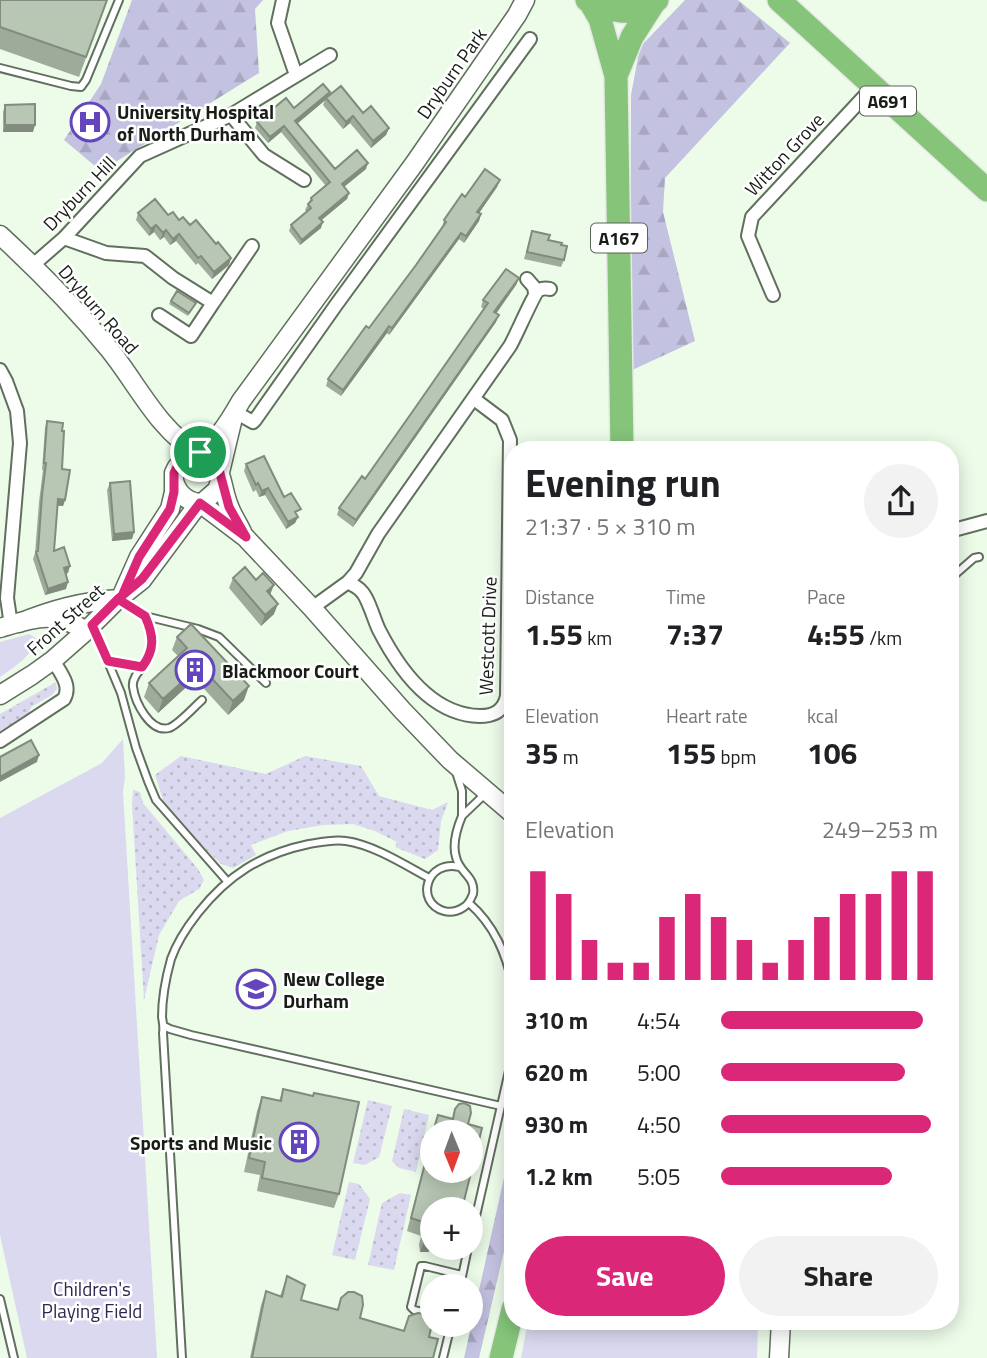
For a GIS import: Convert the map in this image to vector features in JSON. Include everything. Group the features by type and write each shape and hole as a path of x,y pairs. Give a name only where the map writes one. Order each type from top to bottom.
{"highway":[{"name":"A691","path":"779,0 987,190"},
{"name":"A167","path":"589,1 613,11 628,12 641,10 655,2"},
{"name":"A167","path":"589,1 600,19 616,76 622,441"},
{"name":"A167","path":"616,76 632,37 655,2"},
{"path":"501,1358 508,1330"}],"street":[{"path":"283,0 278,23 296,75"},
{"name":"Dryburn Park","path":"198,452 210,446 234,414 414,164 526,2"},
{"path":"234,414 253,422 255,420 530,39"},
{"name":"Dryburn Hill","path":"33,265 64,238 140,156 230,115 330,55"},
{"name":"Witton Grove","path":"774,295 748,236 752,217 873,87"},
{"path":"230,115 264,155 304,180"},
{"path":"414,164 431,176"},
{"name":"Dryburn Road","path":"0,236 33,265 109,349 159,417 179,439 198,452"},
{"path":"64,238 106,253 145,256 213,303"},
{"path":"159,315 191,336 252,246"},
{"path":"527,279 536,293"},
{"path":"312,608 356,573 378,534 510,346 536,293 541,288 550,289"},
{"path":"320,293 336,305"},
{"path":"0,370 17,411 20,443 7,598 10,625"},
{"name":"Westcott Drive","path":"474,399 502,420 510,441"},
{"name":"Dryburn Park","path":"220,475 234,414"},
{"name":"Dryburn Road","path":"159,417 172,453 174,477"},
{"path":"246,537 229,507 213,459 198,452 188,455 181,461 174,477 181,495 192,502 200,503 246,537 402,710 453,763 504,807"},
{"path":"200,503 217,490 220,475"},
{"name":"Front Street","path":"120,598 139,557 170,509 174,477"},
{"name":"Front Street","path":"0,695 53,660 142,579 200,503"},
{"path":"959,529 987,521"},
{"name":"Westcott Drive","path":"348,582 361,590 391,652 427,694 442,705 463,714 494,715 504,704"},
{"path":"10,625 88,601 120,598"},
{"path":"10,625 38,618 55,618 89,628"},
{"path":"0,741 64,699 68,685 53,660"},
{"path":"779,1358 781,1330"}],"lane":[{"path":"0,68 81,87 119,0"},
{"path":"959,571 979,557"},
{"path":"120,598 145,616 219,637 266,683"},
{"path":"145,616 150,631 152,653 132,685 144,715 152,725 167,729 174,726 202,700"},
{"path":"89,628 108,661 121,693 136,748 156,800 227,880"},
{"path":"108,661 142,667"},
{"path":"453,763 462,791 462,816"},
{"path":"459,867 455,856 457,826 462,816 487,793"},
{"path":"182,1358 162,1020 165,987 180,939 208,900 227,880 266,857 297,846 333,840 359,843 429,878"},
{"path":"443,867 459,867 466,872 473,884 469,902 464,908 455,911 440,910 427,893 429,878 443,867"},
{"path":"469,902 483,915 504,956"},
{"path":"164,1026 191,1035 501,1106"},
{"path":"480,1197 504,1093"},
{"path":"420,1311 411,1307 421,1266 458,1274"},
{"path":"0,1299 14,1358"},
{"path":"443,1358 448,1337"},
{"path":"0,1342 9,1341"}],"green space":[{"path":"132,0 263,0 255,9 259,73 101,171 64,140 101,84"},
{"path":"685,0 738,0 790,43 665,178 663,212 695,341 630,371 631,95 640,47"},
{"path":"29,634 36,638 31,650 0,677 0,642"},
{"path":"56,682 57,689 52,695 31,707 28,715 0,731 0,714"},
{"name":"Children's Playing Field","path":"123,739 123,792 157,1358 27,1358 0,1235 0,818 102,763"},
{"path":"181,756 266,774 305,756 361,766 379,796 432,810 448,802 441,821 438,850 425,859 395,847 397,842 375,831 353,824 323,825 288,831 251,845 256,855 233,868 221,864 190,834 164,803 155,775"},
{"path":"133,790 140,792 143,803 198,869 204,880 199,889 179,901 159,935 144,1000 132,804"},
{"path":"368,1100 392,1106 379,1157 365,1165 353,1163"},
{"path":"404,1109 429,1115 428,1120 420,1120 420,1154 416,1172 399,1168 392,1161"},
{"path":"504,1178 504,1251 479,1358 464,1358 469,1337 483,1337 483,1274"},
{"path":"349,1182 359,1184 370,1199 355,1260 332,1255"},
{"path":"400,1193 411,1195 394,1270 368,1265 382,1203"},
{"path":"526,1330 758,1330 757,1358 521,1358"}],"building":[{"path":"0,0 107,0 86,57 0,27"},
{"path":"323,84 330,92 295,121 335,169 357,150 368,163 342,184 349,193 319,218 323,222 302,240 291,225 311,208 308,204 311,198 330,182 284,126 270,137 257,122 286,98 294,108"},
{"path":"341,86 363,113 371,106 389,128 373,141 353,116 346,122 326,98"},
{"path":"35,104 35,125 5,125 5,105"},
{"path":"485,169 500,180 477,212 481,214 466,236 461,233 343,390 328,379 366,326 369,328 416,265 462,194 465,197"},
{"path":"155,199 168,215 173,212 179,220 183,217 190,225 196,220 231,258 214,272 201,256 198,258 179,234 173,239 166,230 163,233 156,225 151,229 138,213"},
{"path":"532,231 550,235 548,240 567,246 564,260 527,252"},
{"path":"506,269 519,278 494,312 499,315 356,520 339,508 362,476 365,479 415,408 488,303 483,300"},
{"path":"177,291 196,303 189,313 171,301"},
{"path":"47,421 63,423 62,469 70,470 65,500 58,499 54,551 64,547 70,566 64,568 68,582 48,589 36,552 46,463"},
{"path":"264,456 284,497 291,493 301,509 295,512 298,517 288,522 268,488 262,491 258,483 256,485 246,464"},
{"path":"130,481 134,532 114,534 110,483"},
{"path":"245,567 256,580 263,573 274,585 267,591 278,604 265,615 233,578"},
{"path":"191,624 249,686 233,701 200,666 163,699 149,683 187,648 177,637"},
{"path":"31,740 39,755 0,777 0,757"},
{"name":"Sports and Music","path":"283,1089 359,1102 339,1194 262,1178 265,1162 249,1158 262,1097 281,1101"},
{"path":"459,1104 470,1106 469,1120 437,1120 438,1115 453,1119"},
{"path":"420,1183 468,1183 465,1197 420,1197 420,1221 411,1218"},
{"path":"287,1276 305,1285 301,1300 338,1310 341,1298 348,1292 354,1292 362,1296 360,1318 404,1331 409,1316 420,1313 420,1337 438,1339 433,1358 252,1358 266,1291 282,1297"}],"place":[{"name":"University Hospital of North Durham","path":"90,122"},
{"name":"Blackmoor Court","path":"195,670"},
{"name":"New College Durham","path":"256,989"},
{"name":"Sports and Music","path":"299,1142"}],"route":[{"path":"200,452 188,455 177,467 170,509 139,557 129,582 122,596 118,599 92,625 108,661 142,667 152,653 150,631 145,616 118,599 142,579 200,503 246,537 229,507 218,466 200,452"}]}
